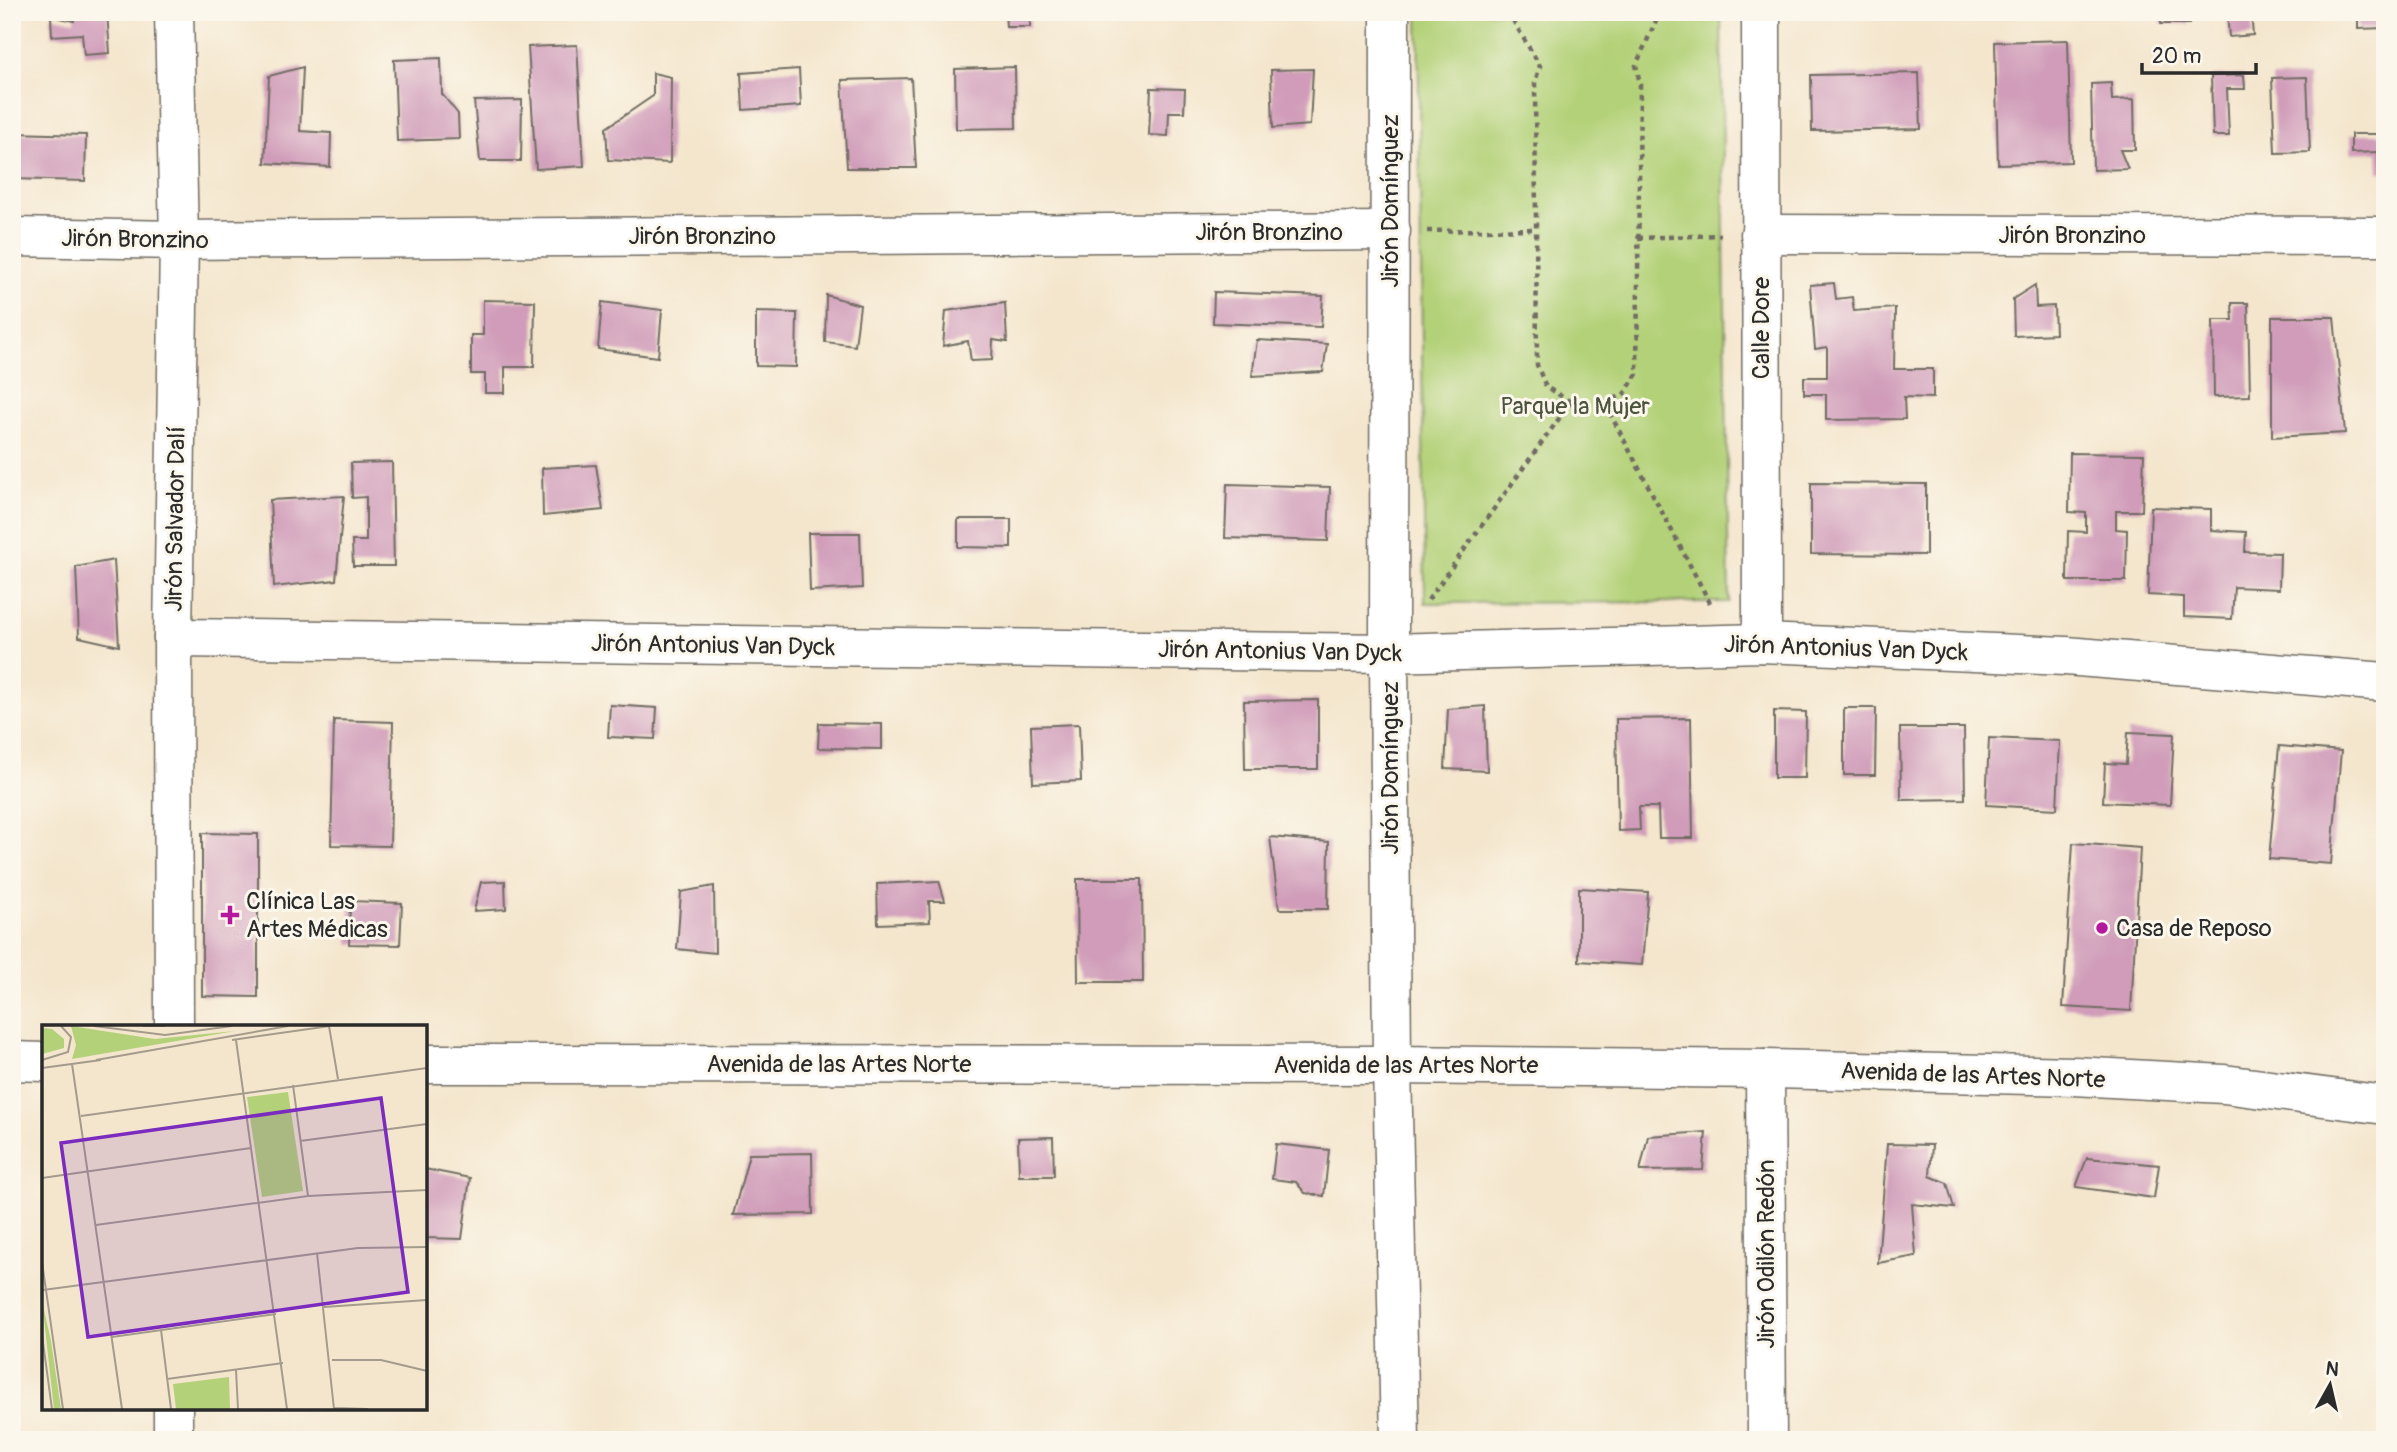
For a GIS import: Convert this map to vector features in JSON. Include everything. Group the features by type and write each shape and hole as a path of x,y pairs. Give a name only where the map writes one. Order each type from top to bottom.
{"street":[{"name":"Jirón Salvador Dalí","path":"174,12 179,240 173,638 174,1025"},
{"name":"Jirón Domínguez","path":"1390,12 1389,653 1392,1065 1400,1440"},
{"name":"Calle Dore","path":"1747,643 1760,234 1761,12"},
{"name":"Jirón Bronzino","path":"12,237 179,240 1391,231"},
{"name":"Jirón Bronzino","path":"1760,234 2385,236"},
{"name":"Jirón Antonius Van Dyck","path":"173,638 1389,653 1747,643 2066,656 2385,682"},
{"path":"12,1061 42,1062"},
{"name":"Avenida de las Artes Norte","path":"427,1064 1392,1065 1765,1069 2074,1076 2210,1084 2385,1105"},
{"name":"Jirón Odilón Redón","path":"1765,1069 1767,1440"},
{"path":"173,1410 173,1440"}],"path":[{"path":"1508,12 1540,66 1535,82 1537,366 1546,387 1570,402 1605,404 1625,393 1637,374 1640,84 1636,65 1660,12"},
{"path":"1391,231 1536,229"},
{"path":"1638,238 1760,234"},
{"path":"1389,653 1570,402"},
{"path":"1605,404 1747,643"}],"green space":[{"name":"Parque la Mujer","path":"1418,12 1721,12 1729,602 1425,603"}],"building":[{"path":"74,12 107,12 110,53 84,55 82,34 52,36 51,16 74,21"},
{"path":"1005,12 1030,12 1030,27 1006,27"},
{"path":"2160,12 2189,12 2189,24 2161,24"},
{"path":"2227,12 2251,12 2253,35 2229,37"},
{"path":"2358,12 2385,12 2385,28 2358,29"},
{"path":"2068,40 2071,162 1998,164 1995,42"},
{"path":"577,45 584,166 536,169 528,47"},
{"path":"441,58 442,94 458,114 459,139 397,141 394,60"},
{"path":"303,67 300,131 331,133 330,167 265,163 269,76"},
{"path":"1015,67 1016,128 956,129 955,69"},
{"path":"799,69 801,106 743,110 741,73"},
{"path":"1313,69 1310,125 1273,128 1271,70"},
{"path":"653,73 671,77 670,163 608,160 606,128 653,96"},
{"path":"1919,73 1921,129 1812,131 1811,75"},
{"path":"2244,75 2245,89 2227,89 2229,136 2213,136 2211,76"},
{"path":"2307,77 2310,152 2275,153 2272,78"},
{"path":"911,78 916,168 847,168 842,80"},
{"path":"2111,83 2112,100 2134,99 2135,150 2120,150 2128,169 2093,170 2091,84"},
{"path":"1151,88 1185,89 1184,112 1169,112 1168,136 1149,135"},
{"path":"522,100 521,161 480,161 474,101"},
{"path":"12,133 86,135 85,181 12,179"},
{"path":"2351,134 2385,134 2385,172 2379,172 2378,152 2351,153"},
{"path":"1834,283 1836,299 1852,297 1854,311 1895,308 1894,369 1933,369 1933,398 1904,397 1905,419 1826,420 1826,394 1804,394 1804,377 1827,377 1827,347 1815,349 1810,285"},
{"path":"2035,285 2036,307 2054,306 2055,334 2014,336 2013,299"},
{"path":"1214,292 1323,296 1321,327 1213,323"},
{"path":"826,295 860,305 855,346 825,342"},
{"path":"483,300 535,301 534,367 505,367 505,393 485,393 485,374 471,374 471,335 483,335"},
{"path":"602,302 662,310 658,357 598,349"},
{"path":"1005,303 1007,342 993,340 992,360 971,361 968,341 943,346 946,311"},
{"path":"2232,303 2248,303 2250,396 2214,397 2213,320 2233,320"},
{"path":"756,312 797,313 796,367 756,366"},
{"path":"2272,317 2334,317 2345,433 2272,437"},
{"path":"1257,340 1327,344 1323,372 1252,376"},
{"path":"2070,453 2144,454 2142,511 2116,511 2116,529 2127,530 2126,581 2067,581 2068,531 2086,532 2086,513 2069,512"},
{"path":"392,462 394,566 353,566 352,541 366,541 366,497 352,498 351,463"},
{"path":"596,465 603,510 543,516 542,468"},
{"path":"1811,483 1926,484 1926,555 1811,554"},
{"path":"1227,484 1330,487 1328,541 1225,538"},
{"path":"344,496 336,580 274,587 270,500"},
{"path":"2151,507 2211,509 2211,530 2246,532 2245,552 2280,553 2279,589 2234,587 2232,619 2184,617 2184,597 2148,595"},
{"path":"958,519 1011,519 1011,548 958,547"},
{"path":"808,533 860,533 862,588 810,591"},
{"path":"114,560 119,646 79,637 76,567"},
{"path":"1318,700 1318,769 1245,769 1244,701"},
{"path":"610,705 657,708 655,739 608,737"},
{"path":"1485,706 1487,771 1445,769 1448,709"},
{"path":"1844,708 1876,708 1875,775 1844,775"},
{"path":"1774,711 1806,712 1805,778 1774,778"},
{"path":"1691,718 1693,838 1659,838 1658,807 1639,807 1640,830 1618,831 1616,719"},
{"path":"334,720 393,722 390,846 331,845"},
{"path":"819,723 882,724 882,749 818,748"},
{"path":"1079,724 1081,781 1033,783 1031,726"},
{"path":"1900,728 1964,728 1965,799 1901,800"},
{"path":"2128,732 2174,734 2170,805 2103,802 2105,763 2126,764"},
{"path":"1989,738 2060,741 2057,809 1986,805"},
{"path":"2279,746 2341,751 2331,864 2269,859"},
{"name":"Clínica Las Artes Médicas","path":"202,833 258,834 258,997 202,996"},
{"path":"1270,837 1329,842 1328,909 1279,909"},
{"name":"Casa de Reposo","path":"2073,843 2140,848 2131,1011 2063,1007"},
{"path":"1077,879 1142,879 1143,982 1078,982"},
{"path":"505,881 506,909 474,911 481,882"},
{"path":"939,881 945,901 929,901 930,922 878,924 877,884"},
{"path":"714,886 715,953 677,949 681,892"},
{"path":"1579,888 1648,892 1642,965 1579,961"},
{"path":"350,901 402,903 400,945 349,944"},
{"path":"1706,1132 1703,1170 1640,1171 1648,1136"},
{"path":"1053,1137 1054,1176 1019,1176 1018,1138"},
{"path":"1276,1144 1329,1150 1324,1196 1305,1193 1296,1182 1272,1179"},
{"path":"1887,1144 1932,1145 1930,1176 1947,1183 1954,1208 1912,1204 1916,1256 1878,1263"},
{"path":"812,1153 813,1214 733,1215 749,1154"},
{"path":"2087,1158 2159,1165 2154,1198 2076,1187"},
{"path":"427,1169 470,1178 462,1239 427,1238"}],"place":[{"name":"Clínica Las Artes Médicas","path":"230,915"},
{"name":"Casa de Reposo","path":"2102,928"}]}
